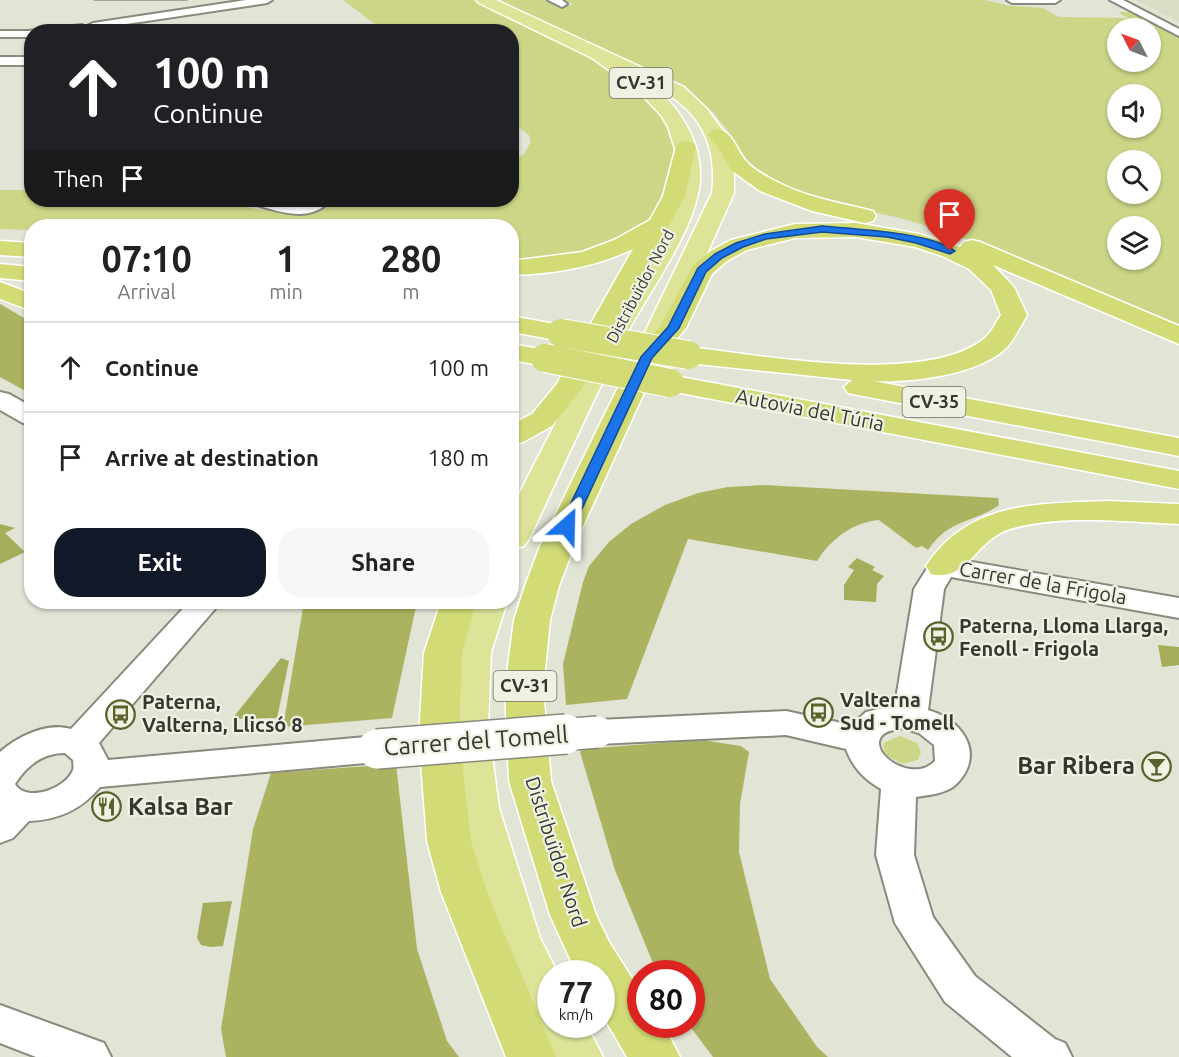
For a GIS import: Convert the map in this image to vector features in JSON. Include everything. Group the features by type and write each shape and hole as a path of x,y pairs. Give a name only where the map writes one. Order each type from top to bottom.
{"highway":[{"path":"717,135 729,148 738,166 768,186 820,206 936,234 983,251 1179,336"},
{"path":"519,432 542,420 568,388 674,196 686,147"},
{"path":"519,268 546,267 611,252 630,243 660,222"},
{"path":"646,357 673,328 702,270 718,256 740,245 795,231 822,229 866,232 919,241 950,251 978,264 1002,286 1014,315 997,342 977,355 952,365 893,374 837,371 688,355"},
{"path":"0,233 24,234"},
{"path":"0,248 24,250"},
{"path":"0,271 24,273"},
{"path":"0,290 24,300"},
{"name":"Autovia del Túria","path":"519,325 1179,447"},
{"name":"Autovia del Túria","path":"519,353 1179,480"},
{"name":"Distribuïdor Nord","path":"646,357 557,546 542,586 532,620 524,689 530,781 573,915 592,956 655,1057"},
{"path":"943,566 973,537 999,521 1048,513 1106,511 1179,514"},
{"path":"456,609 443,653 439,735 449,841 464,892 531,1057"}],"main road":[{"name":"Distribuïdor Nord","path":"484,0 677,91 703,114 717,135 725,179 723,194 646,357"},
{"name":"Distribuïdor Nord","path":"519,526 619,326 680,211 688,189 690,166 686,147 676,121 653,93 634,77 597,53"},
{"name":"CV-31","path":"487,609 472,652 468,726 478,808 517,938 537,981"},
{"path":"566,1038 578,1057"}],"street":[{"path":"126,24 267,0"},
{"path":"1012,0 1055,0"},
{"path":"1115,0 1179,33"},
{"path":"3,34 24,33"},
{"path":"0,61 24,61"},
{"path":"290,207 311,207"},
{"path":"0,399 24,413"},
{"path":"910,717 929,590 943,566"},
{"name":"Carrer de la Frigola","path":"943,566 1179,608"},
{"path":"84,759 62,741 22,751 8,763 5,800 47,806 73,794 84,759 201,609"},
{"path":"888,717 910,717 933,725 945,734 952,745 954,756 952,767 943,776 930,782 898,781 881,774 869,764 863,752 861,740 866,730 875,722 888,717"},
{"name":"Carrer del Tomell","path":"84,759 377,749 598,732 786,723 861,740"},
{"path":"898,781 895,855 915,922 960,989 1040,1053 1050,1057"},
{"path":"0,1024 89,1057"}],"shaded area":[{"path":"343,0 476,0 598,59 641,90 663,115 676,141 672,181 647,226 591,252 547,261 519,263 519,219 24,219 24,230 0,229 0,190 24,190 24,207 247,207 294,214 327,207 519,207 519,157 524,154 531,142 529,135 519,127 519,24 375,24"},
{"path":"498,0 544,0 556,5 574,5 565,0 985,0 1011,6 1043,8 1059,17 1128,18 1107,18 1107,72 1161,72 1161,28 1179,37 1179,329 949,232 896,217 829,203 785,187 759,172 746,160 713,112 688,92 666,79"},
{"path":"1136,0 1179,0 1179,22"},
{"path":"1118,12 1131,12 1143,18 1128,18"},
{"path":"0,304 24,318 24,390 0,377"},
{"path":"765,485 998,498 999,505 945,532 928,550 922,546 916,548 879,520 860,524 844,533 817,561 688,539 627,699 566,705 563,664 583,582 589,566 609,542 631,524 665,505 698,493 728,487"},
{"path":"0,524 15,528 5,533 24,552 0,564"},
{"path":"857,558 875,567 872,570 884,576 877,584 876,602 844,600 844,585 854,570 848,567"},
{"path":"303,609 415,609 392,718 283,727"},
{"path":"1158,645 1179,647 1179,665 1162,667"},
{"path":"281,658 289,661 277,718 232,719"},
{"path":"900,736 917,743 921,752 918,760 902,764 886,755 883,746 885,742"},
{"path":"702,740 741,746 749,752 740,804 739,852 770,979 817,1047 828,1057 713,1057 699,1038 705,1038 705,960 652,960 615,870 580,752 582,749"},
{"path":"396,764 417,949 447,1041 459,1057 226,1057 221,1029 253,829 271,773"},
{"path":"232,901 223,946 201,945 197,938 203,903"}],"tram line":[{"path":"94,0 187,0"}],"place":[{"name":"Paterna, Lloma Llarga, Fenoll - Frigola","path":"938,637"},
{"name":"Valterna Sud - Tomell","path":"819,712"},
{"name":"Paterna, Valterna, Llicsó 8","path":"121,714"},
{"name":"Bar Ribera","path":"1156,766"},
{"name":"Kalsa Bar","path":"107,807"}],"route":[{"path":"567,526 646,357 673,328 702,270 718,256 740,245 765,237 822,229 856,230 887,235 919,241 950,251"}]}
